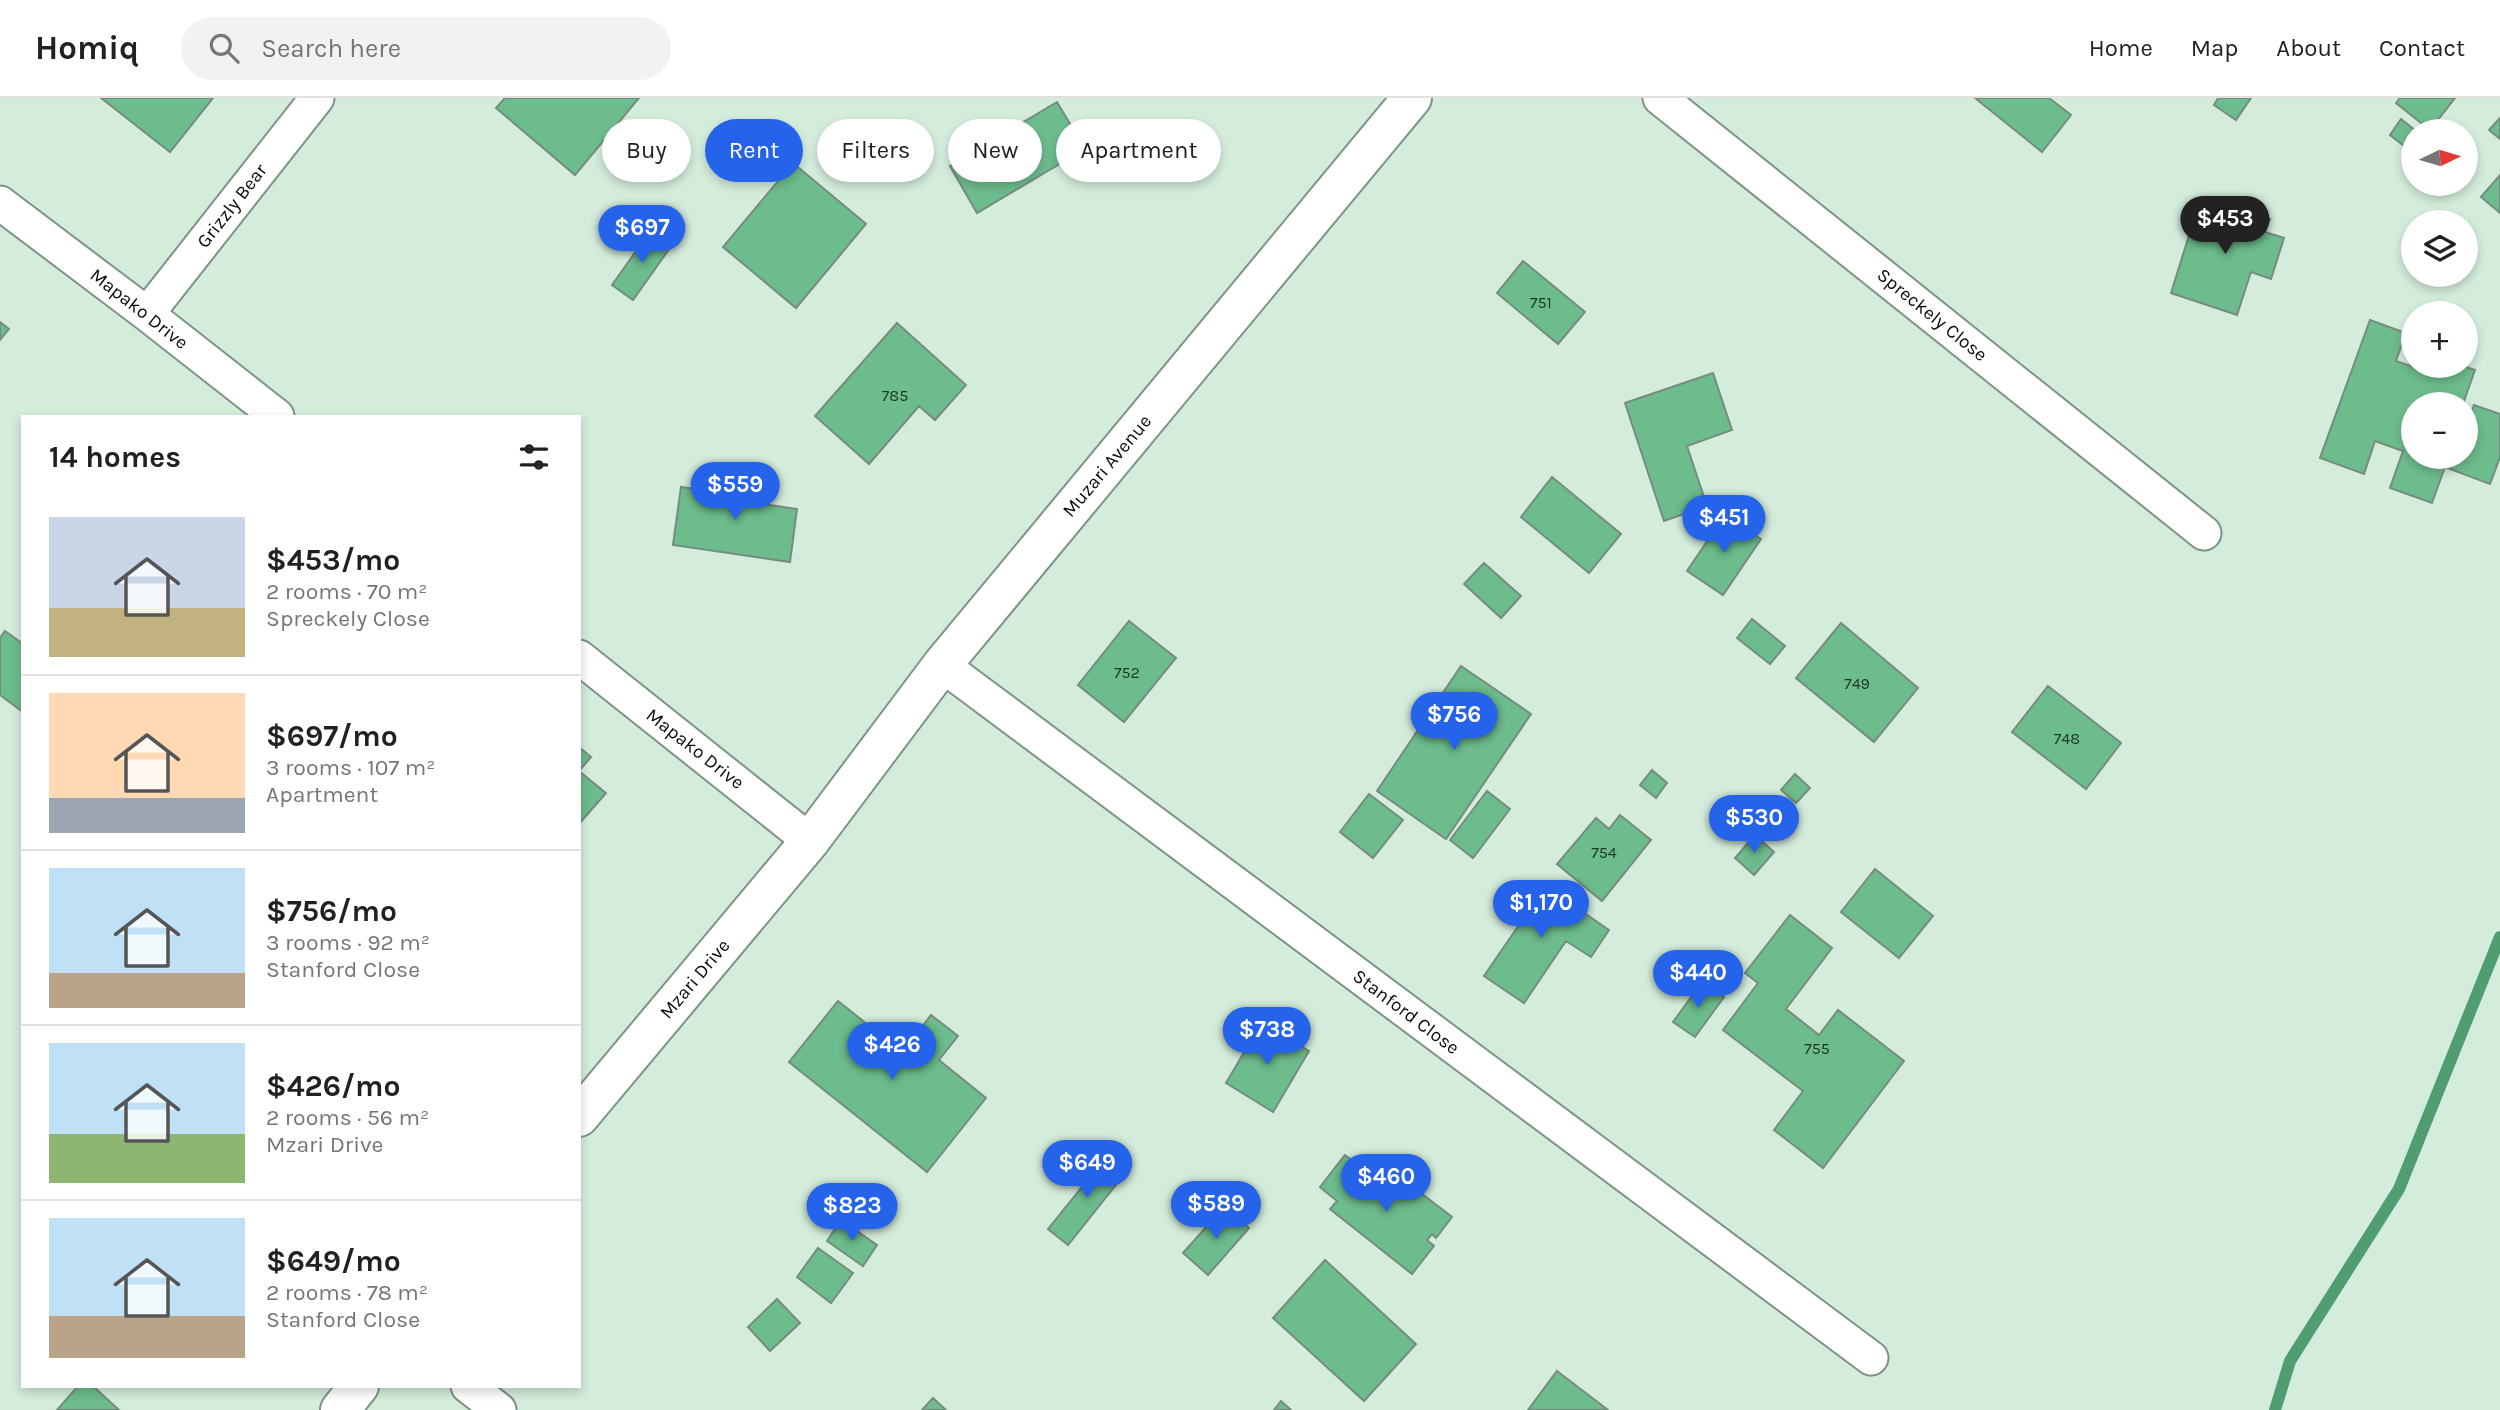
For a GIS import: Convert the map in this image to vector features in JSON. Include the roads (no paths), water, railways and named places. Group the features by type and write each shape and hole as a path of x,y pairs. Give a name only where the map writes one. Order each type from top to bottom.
{"street":[{"name":"Grizzly Bear","path":"147,313 317,98"},
{"name":"Muzari Avenue","path":"810,841 942,665 1412,98"},
{"name":"Spreckely Close","path":"1660,98 2204,533"},
{"name":"Mapako Drive","path":"0,203 147,313 276,415"},
{"name":"Mapako Drive","path":"581,659 810,841"},
{"name":"Stanford Close","path":"942,665 1871,1358"},
{"name":"Mzari Drive","path":"581,1115 810,841"},
{"path":"340,1410 357,1388"},
{"path":"471,1388 499,1410"}],"waterway":[{"path":"2275,1410 2290,1361 2399,1189 2500,937"}]}
